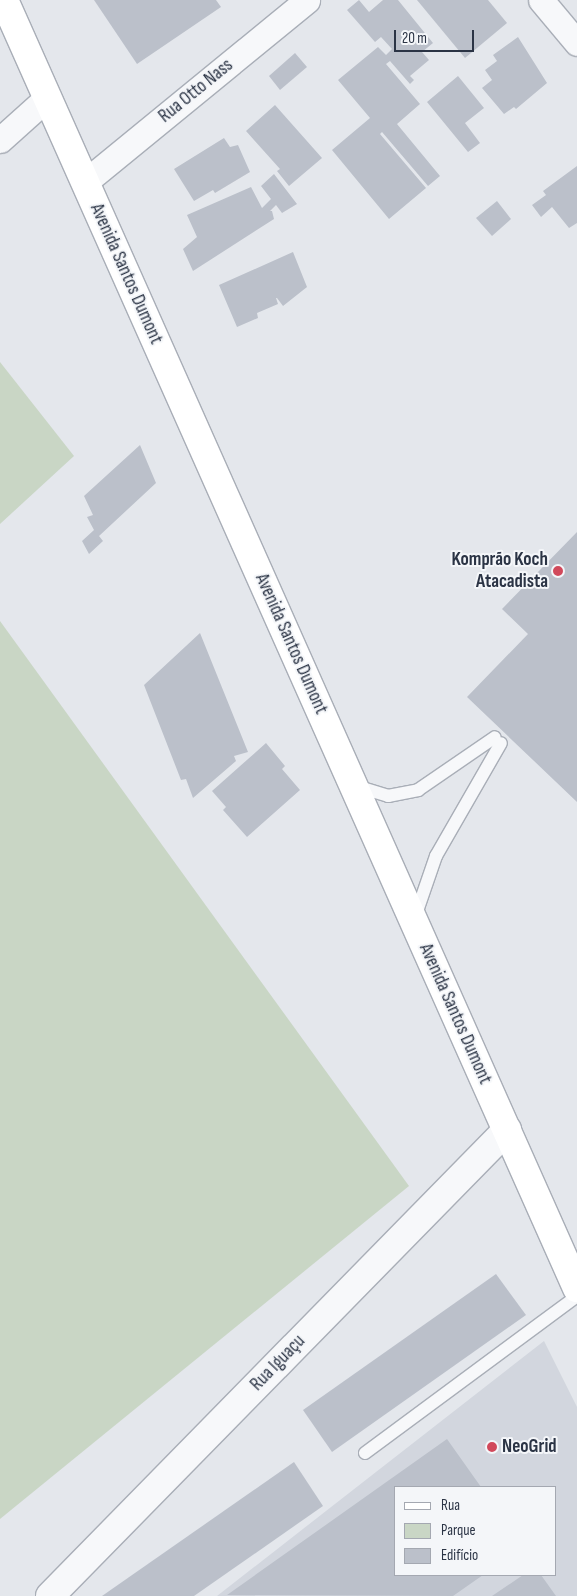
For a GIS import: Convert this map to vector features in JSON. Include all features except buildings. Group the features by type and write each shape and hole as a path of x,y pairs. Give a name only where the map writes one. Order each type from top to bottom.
{"main road":[{"name":"Avenida Santos Dumont","path":"4,0 576,1285"}],"street":[{"name":"Rua Otto Nass","path":"85,182 307,0"},
{"path":"541,0 577,43"},
{"path":"0,140 48,97"},
{"name":"Rua Iguaçu","path":"50,1596 507,1130"}],"lane":[{"path":"354,786 388,796 418,790 498,740 436,856 414,921"},
{"path":"365,1453 576,1285"}],"shaded area":[{"name":"NeoGrid","path":"544,1341 577,1407 577,1596 217,1596"}],"green space":[{"path":"0,362 74,456 0,524"},
{"path":"0,621 409,1186 0,1519"}],"place":[{"name":"Komprão Koch Atacadista","path":"558,571"},
{"name":"NeoGrid","path":"492,1447"}]}
